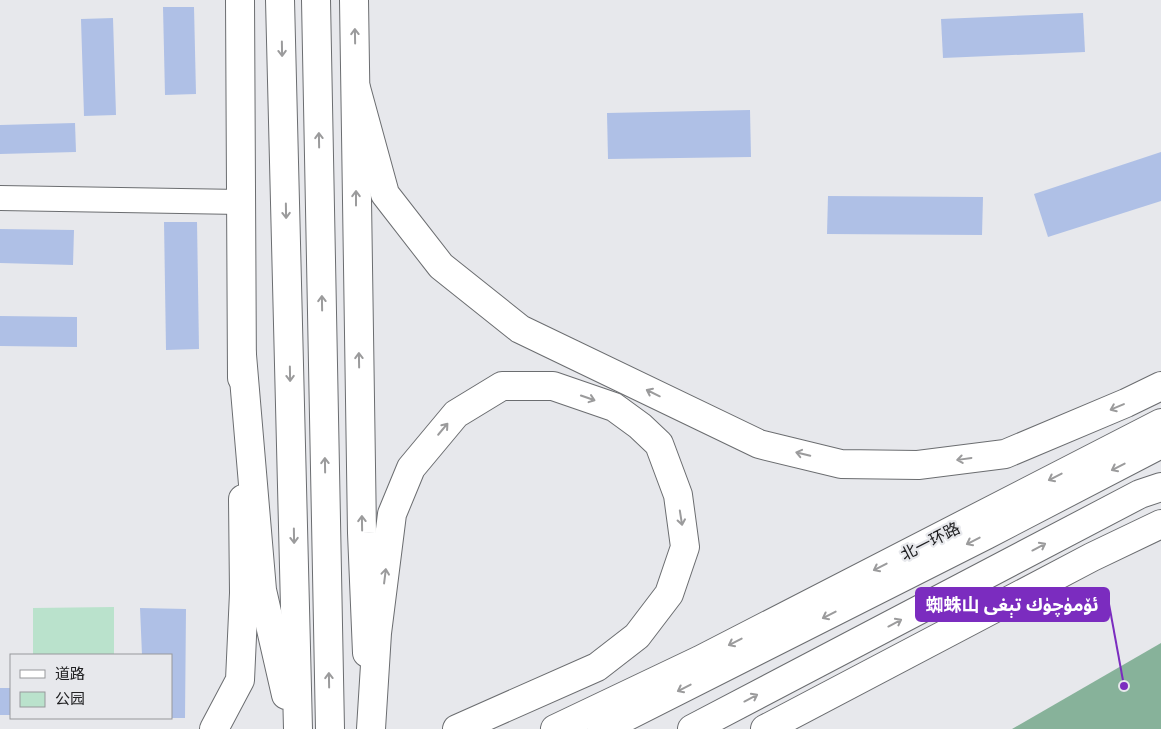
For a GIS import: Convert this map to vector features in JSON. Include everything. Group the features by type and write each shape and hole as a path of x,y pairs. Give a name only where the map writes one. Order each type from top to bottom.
{"main road":[{"path":"214,729 240,680 244,592 240,0"},
{"path":"280,0 298,729"},
{"path":"316,0 330,729"},
{"path":"354,0 362,534 371,729"},
{"path":"356,88 385,194 441,266 520,329 759,444 841,464 918,466 1004,454 1126,403 1161,386"},
{"path":"242,355 262,590 294,729"},
{"path":"371,729 378,633 392,514 411,468 456,414 502,386 553,386 614,407 640,426 659,444 678,495 686,547 669,594 637,636 597,667 457,729"},
{"name":"北一环路","path":"555,729 700,660 1161,422"},
{"path":"602,729 986,535 1161,444"},
{"path":"692,729 1140,494 1161,487"},
{"path":"765,729 1092,556 1161,524"}],"street":[{"path":"0,198 241,202"}],"green space":[{"path":"114,607 114,654 33,654 33,608"},
{"path":"1161,643 1161,729 1012,729"}],"building":[{"path":"163,7 194,7 196,94 165,95"},
{"path":"1083,13 1085,52 943,58 941,19"},
{"path":"113,18 116,115 84,116 81,19"},
{"path":"750,110 751,157 608,159 607,113"},
{"path":"75,123 76,152 0,154 0,125"},
{"path":"1161,152 1161,201 1048,237 1034,194"},
{"path":"828,196 983,197 982,235 827,234"},
{"path":"164,222 197,222 199,349 166,350"},
{"path":"0,229 74,230 73,265 0,263"},
{"path":"0,316 77,317 77,347 0,346"},
{"path":"140,608 186,609 185,718 172,718 172,654 142,654"},
{"path":"0,688 10,688 10,715 0,715"}],"place":[{"name":"蜘蛛山 ئۆمۈچۈك تېغى","path":"1124,686"}]}
